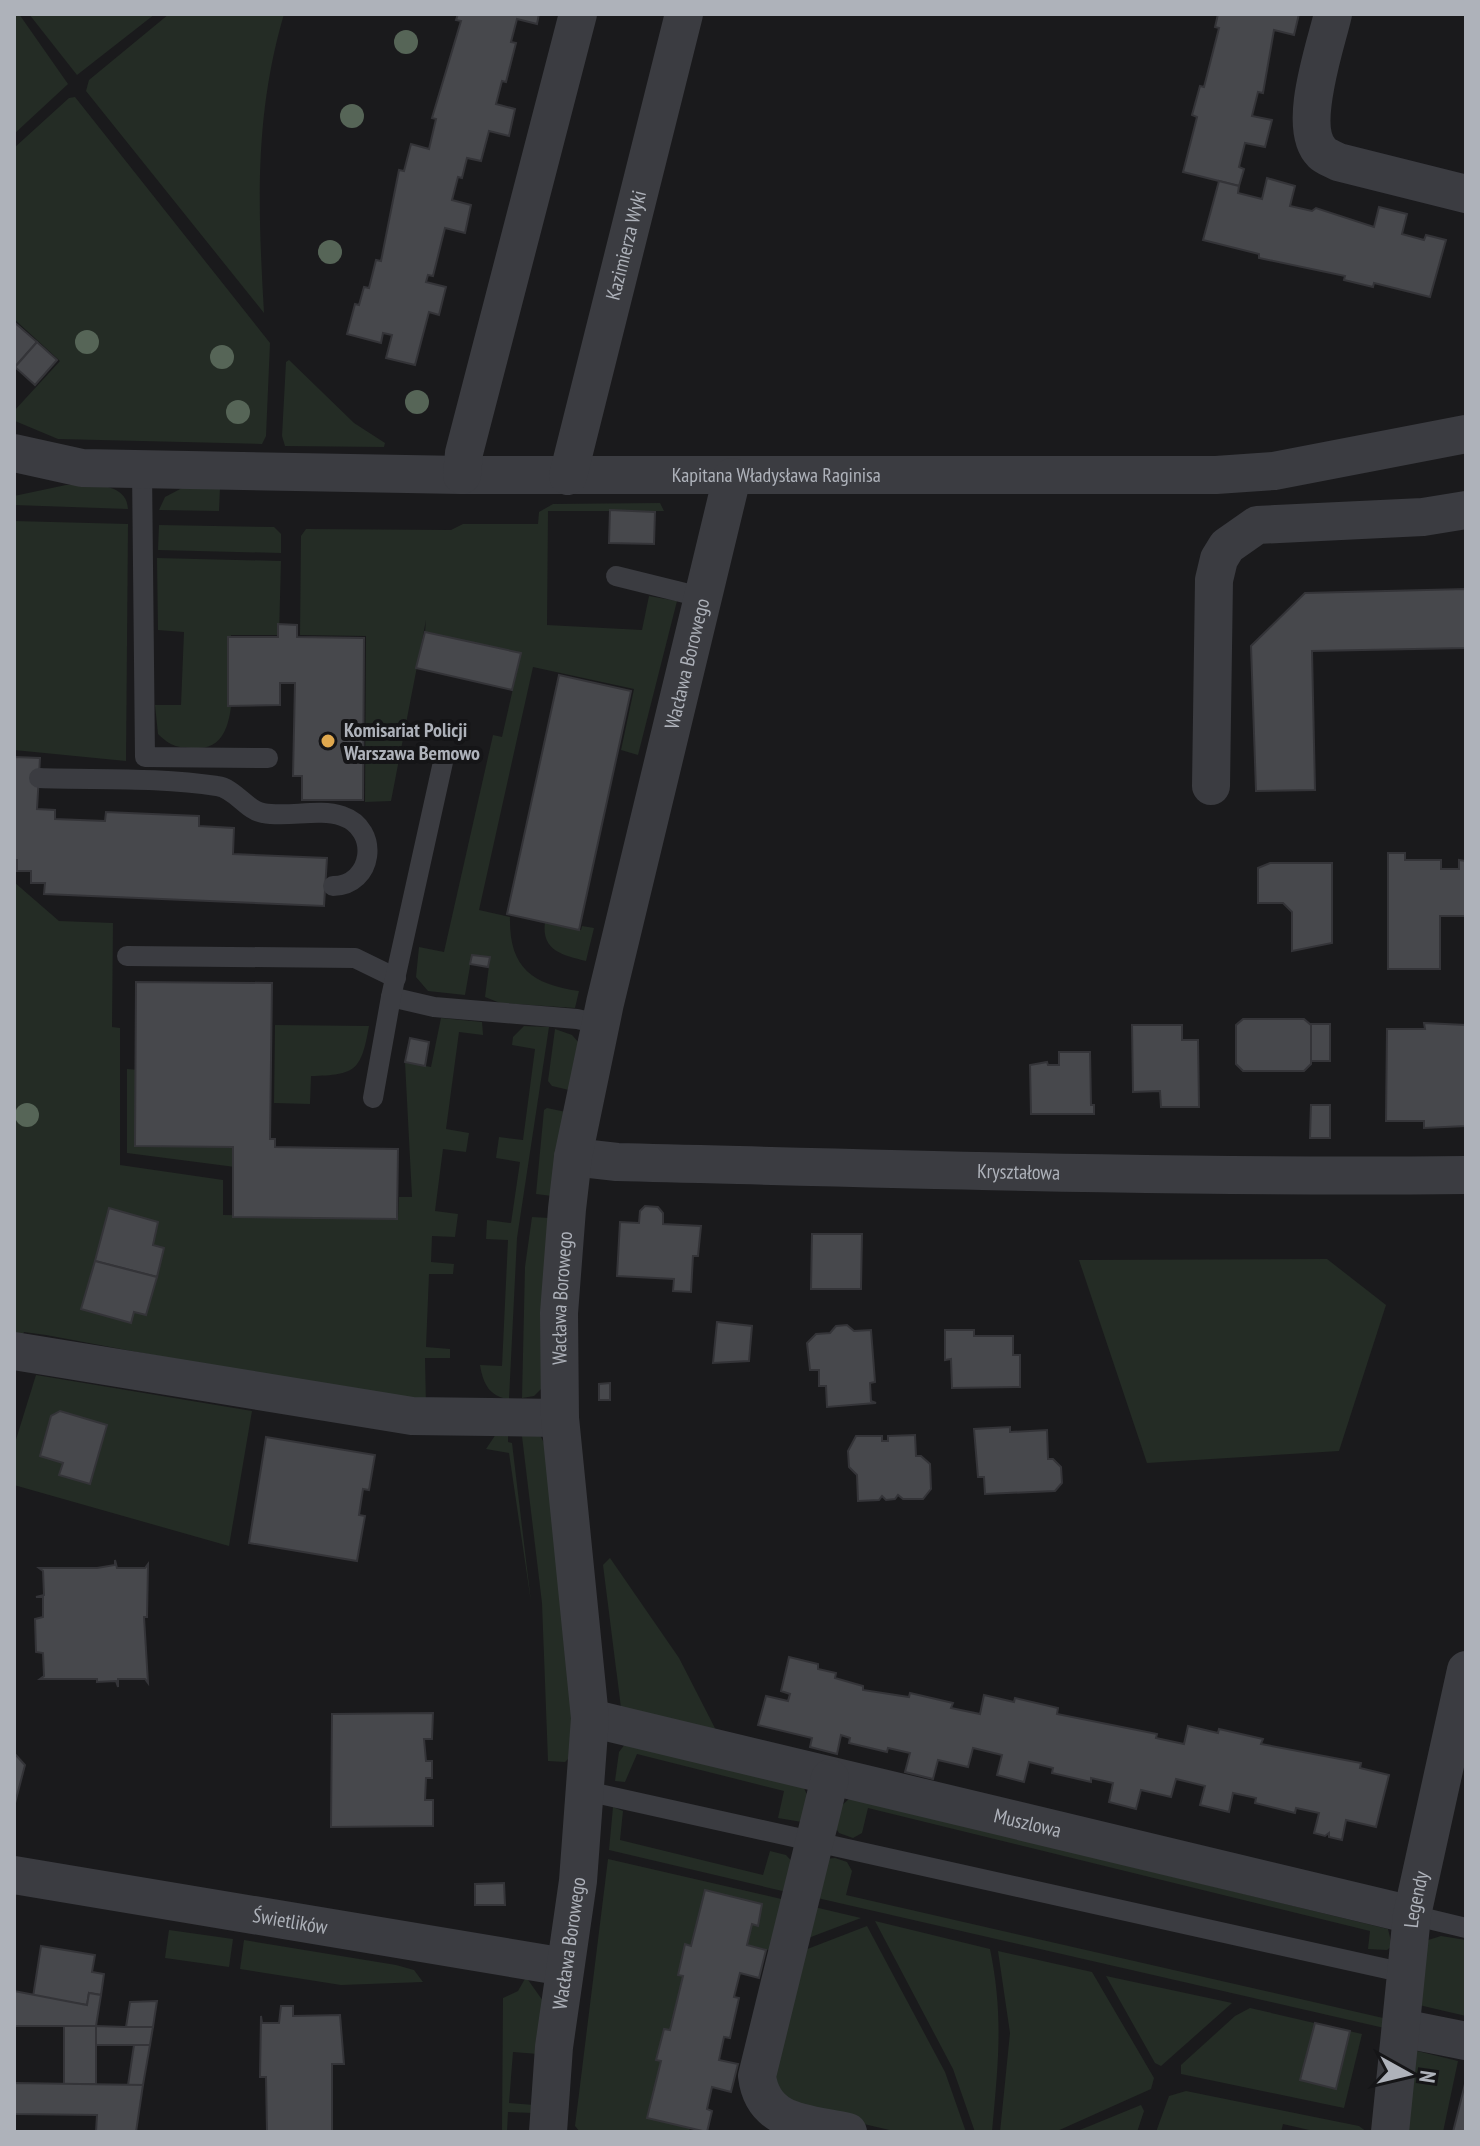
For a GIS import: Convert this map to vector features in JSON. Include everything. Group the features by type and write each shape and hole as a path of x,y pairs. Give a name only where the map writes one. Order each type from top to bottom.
{"street":[{"path":"462,475 464,453 578,14"},
{"name":"Kazimierza Wyki","path":"568,476 684,14"},
{"path":"1333,14 1313,103 1311,129 1321,152 1338,162 1466,194"},
{"name":"Kapitana Władysława Raginisa","path":"14,453 82,468 462,475 1216,475 1274,471 1466,434"},
{"name":"Kapitana Władysława Raginisa","path":"14,481 82,468"},
{"name":"Wacława Borowego","path":"548,2132 586,1791 590,1718 560,1418 559,1313 573,1157 600,1024 732,477"},
{"path":"1211,786 1214,580 1219,559 1227,546 1257,525 1423,517 1466,510"},
{"name":"Kryształowa","path":"573,1157 617,1162 893,1168 1314,1176 1466,1175"},
{"path":"14,1351 412,1416 560,1418"},
{"name":"Legendy","path":"1390,2132 1412,1915 1466,1670"},
{"name":"Muszlowa","path":"590,1718 830,1778 1412,1915"},
{"path":"830,1778 757,2076 760,2095 772,2111 848,2132"},
{"name":"Świetlików","path":"14,1875 565,1967"},
{"path":"1401,2028 1466,2041"}],"lane":[{"path":"142,469 145,757 268,758"},
{"path":"616,576 705,598"},
{"path":"373,1098 443,762"},
{"path":"39,778 220,786 259,813 341,816 359,825 369,847 367,862 358,878 346,886 333,886"},
{"path":"127,956 355,958 394,988 434,1007 577,1019 600,1024"},
{"path":"586,1791 625,1797 813,1843 1387,1969 1406,1970"},
{"name":"Muszlowa","path":"1412,1915 1466,1928"}],"shaded area":[{"path":"14,14 19,14 68,84 14,134"},
{"path":"29,14 155,14 77,75"},
{"path":"169,14 284,14 267,89 260,163 264,313 86,91 89,80"},
{"path":"75,97 270,343 266,436 262,444 58,439 15,421 14,411 60,361 14,319 14,148 69,98"},
{"path":"289,360 354,423 385,443 384,447 285,446 282,436 286,362"},
{"path":"66,485 113,489 121,493 128,509 14,505 14,496"},
{"path":"184,487 220,487 219,511 159,510 165,497"},
{"path":"660,503 664,511 548,511 547,625 642,630 649,596 677,601 638,755 621,750 634,689 533,667 479,910 510,917 514,949 519,961 536,978 548,984 579,991 575,1008 500,1003 485,997 490,958 472,955 465,995 428,991 416,977 419,947 444,952 493,735 502,737 521,653 425,632 426,620 391,801 365,802 366,636 300,635 301,536 306,529 451,530 463,524 538,524 539,512 553,504"},
{"path":"14,521 128,524 126,761 14,750"},
{"path":"159,525 274,527 281,534 281,553 158,550"},
{"path":"157,558 281,561 279,635 231,635 232,685 228,722 222,736 212,745 180,747 158,734 155,705 181,705 184,632 158,630"},
{"path":"14,882 59,921 113,923 112,1027 120,1028 120,1165 223,1180 223,1215 398,1217 399,1197 412,1197 405,1062 431,1067 441,1018 482,1022 483,1035 459,1032 446,1129 469,1133 466,1152 443,1149 435,1211 458,1214 455,1237 432,1236 431,1262 454,1264 453,1274 429,1274 426,1347 450,1349 450,1358 425,1358 426,1406 46,1335 24,1332 21,1340 14,1339"},
{"path":"545,922 581,930 582,926 594,928 586,961 562,954 550,946 546,939"},
{"path":"275,1025 369,1026 363,1053 354,1068 338,1074 311,1076 310,1104 274,1103"},
{"path":"524,1026 549,1027 517,1238 509,1399 497,1396 488,1388 480,1365 502,1366 508,1240 486,1239 487,1220 511,1223 520,1162 496,1158 499,1137 523,1140 535,1049 512,1045 513,1037"},
{"path":"555,1029 572,1035 579,1043 569,1090 552,1086 548,1081"},
{"path":"127,1069 138,1070 235,1143 235,1167 127,1153"},
{"path":"544,1110 566,1112 552,1196 536,1194"},
{"path":"532,1217 549,1218 543,1387 534,1396 522,1398 525,1267"},
{"path":"1327,1259 1386,1305 1339,1451 1147,1463 1079,1260"},
{"path":"36,1375 252,1411 229,1546 14,1485 14,1446"},
{"path":"521,1428 540,1435 544,1443 568,1647 573,1754 565,1762 548,1761 542,1603"},
{"path":"508,1430 531,1602 509,1453 486,1449 496,1434"},
{"path":"610,1558 679,1658 721,1740 621,1708 603,1565"},
{"path":"625,1744 803,1786 809,1799 802,1822 778,1818 784,1791 637,1754 625,1782 615,1781 619,1752"},
{"path":"850,1798 1388,1929 1392,1946 1387,1950 1368,1949 1370,1931 868,1808 862,1833 853,1838 839,1833 835,1827 839,1808"},
{"path":"613,1807 623,1811 620,1840 763,1875 770,1851 786,1855 795,1865 791,1893 609,1850"},
{"path":"608,1859 790,1901 777,1952 747,1945 752,1924 758,1925 762,1904 705,1890 691,1946 686,1944 679,1975 683,1976 670,2030 657,2060 661,2061 648,2118 690,2128 689,2132 580,2132 575,2126"},
{"path":"825,1859 847,1862 852,1871 846,1895 1383,2018 1393,2030 813,1897"},
{"path":"810,1906 861,1918 803,1940"},
{"path":"875,1921 990,1949 998,2019 992,2132 975,2132 953,2069"},
{"path":"867,1926 945,2072 966,2132 898,2132 787,2106 773,2090 797,1953"},
{"path":"169,1930 233,1939 229,1967 165,1958"},
{"path":"1441,1936 1466,1940 1466,2016 1419,2005 1425,1941"},
{"path":"244,1940 396,1965 414,1970 423,1982 341,1985 240,1969"},
{"path":"998,1951 1092,1972 1154,2078 1151,2089 1055,2132 1000,2132 1010,2033"},
{"path":"1106,1976 1232,2003 1161,2066 1155,2063"},
{"path":"526,1977 543,2001 538,2054 513,2052 509,2103 534,2105 533,2113 508,2112 507,2132 502,2132 503,1998 518,1991"},
{"path":"1250,2008 1362,2034 1344,2108 1181,2074 1181,2065 1235,2016"},
{"path":"1413,2050 1458,2061 1443,2132 1403,2132"},
{"path":"1186,2091 1359,2126 1367,2132 1318,2132 1283,2124 1281,2132 1156,2132 1169,2096"},
{"path":"1141,2105 1144,2111 1137,2132 1075,2132"}],"building":[{"path":"458,14 539,14 537,24 517,19 511,42 516,43 506,82 502,81 496,104 515,109 509,136 489,131 481,161 467,158 462,178 458,177 452,200 471,205 465,233 445,228 433,276 428,275 426,282 446,287 439,315 429,312 415,365 386,358 392,335 383,333 381,343 347,334 355,304 359,305 364,287 369,288 376,260 381,261 399,170 404,171 411,144 429,149 436,119 432,118 461,21 456,20"},
{"path":"1218,14 1299,14 1294,35 1274,30 1263,93 1258,92 1252,116 1272,120 1265,147 1245,143 1239,167 1244,169 1239,186 1183,172 1197,117 1192,115 1200,86 1204,87 1219,28 1215,27"},
{"path":"1267,178 1295,186 1290,206 1312,211 1316,208 1374,227 1379,207 1407,214 1402,234 1424,240 1426,235 1446,240 1430,297 1374,283 1373,287 1344,280 1345,276 1259,258 1259,254 1203,240 1219,181 1239,186 1238,193 1262,199"},
{"path":"14,322 37,342 14,368"},
{"path":"37,342 57,360 35,385 15,367"},
{"path":"610,510 655,512 654,544 609,543"},
{"path":"1466,589 1466,648 1312,651 1315,790 1256,791 1251,646 1305,593"},
{"name":"Komisariat Policji Warszawa Bemowo","path":"278,624 297,625 297,637 364,638 363,800 302,800 302,776 293,776 295,683 280,683 280,705 228,706 228,637 278,637"},
{"path":"425,632 521,653 512,690 416,668"},
{"path":"559,675 631,691 579,930 507,914"},
{"path":"14,757 40,758 37,809 55,810 55,819 105,821 106,812 199,816 199,826 234,828 233,854 327,858 324,906 44,894 45,883 31,883 31,871 17,871 17,860 14,860"},
{"path":"1388,853 1405,853 1405,860 1441,860 1441,869 1459,869 1459,860 1466,861 1466,916 1440,916 1440,969 1388,969"},
{"path":"1270,863 1332,863 1332,943 1292,951 1292,912 1283,903 1258,903 1258,868"},
{"path":"472,955 490,957 488,967 470,964"},
{"path":"136,982 272,983 270,1139 275,1139 275,1147 398,1149 397,1219 233,1217 233,1147 135,1146"},
{"path":"1243,1019 1304,1019 1311,1025 1311,1064 1304,1071 1243,1071 1236,1064 1236,1025"},
{"path":"1424,1023 1466,1025 1466,1126 1424,1128 1424,1121 1386,1121 1387,1029 1425,1029"},
{"path":"1311,1024 1330,1024 1330,1061 1311,1061"},
{"path":"1132,1025 1182,1025 1182,1040 1198,1040 1199,1107 1161,1107 1160,1091 1133,1092"},
{"path":"410,1038 429,1042 425,1066 405,1062"},
{"path":"1059,1052 1090,1052 1091,1105 1094,1105 1094,1114 1031,1114 1030,1065 1047,1062 1048,1065 1059,1065"},
{"path":"1311,1105 1330,1105 1330,1138 1310,1138"},
{"path":"645,1206 658,1207 663,1213 663,1224 701,1226 698,1256 693,1256 691,1292 673,1291 674,1279 617,1276 620,1222 639,1223 640,1211"},
{"path":"109,1208 158,1222 153,1245 164,1248 157,1277 95,1261"},
{"path":"812,1234 862,1234 861,1289 811,1289"},
{"path":"95,1261 157,1277 146,1315 134,1312 131,1323 81,1309"},
{"path":"717,1322 752,1326 749,1361 713,1363"},
{"path":"847,1325 854,1331 871,1330 875,1382 870,1383 871,1401 876,1403 827,1407 826,1386 819,1386 819,1370 810,1370 807,1343 816,1334 830,1333 836,1326"},
{"path":"945,1330 974,1330 974,1336 1013,1336 1013,1355 1020,1355 1020,1387 952,1388 951,1359 945,1360"},
{"path":"610,1383 610,1400 599,1400 599,1384"},
{"path":"60,1411 107,1425 90,1484 59,1475 63,1463 40,1456 51,1416"},
{"path":"1010,1427 1010,1432 1047,1430 1048,1459 1053,1459 1061,1467 1062,1483 1055,1491 985,1494 984,1477 978,1477 974,1429"},
{"path":"915,1435 916,1456 921,1456 930,1464 931,1489 923,1499 903,1499 898,1495 895,1499 886,1500 882,1496 879,1500 858,1501 857,1475 849,1467 848,1451 856,1436 882,1436 882,1441 888,1441 888,1436"},
{"path":"266,1437 375,1455 369,1490 363,1489 359,1515 365,1516 357,1561 249,1543"},
{"path":"115,1560 117,1568 145,1568 148,1564 147,1617 144,1617 148,1683 145,1679 118,1679 118,1687 116,1681 97,1682 97,1679 40,1679 44,1676 43,1653 36,1652 35,1619 43,1617 43,1597 36,1597 44,1595 43,1571 39,1568 97,1568 115,1565"},
{"path":"789,1657 818,1664 818,1669 836,1673 835,1678 863,1686 863,1690 909,1697 910,1693 953,1703 951,1708 980,1714 984,1695 1014,1702 1015,1698 1058,1708 1057,1714 1157,1734 1156,1738 1184,1744 1188,1726 1218,1733 1219,1729 1263,1739 1261,1744 1361,1763 1360,1768 1389,1775 1376,1827 1346,1820 1342,1840 1329,1837 1329,1833 1325,1836 1314,1833 1319,1813 1296,1808 1295,1813 1255,1803 1256,1798 1233,1793 1229,1812 1200,1805 1205,1786 1176,1779 1171,1797 1141,1790 1136,1809 1109,1802 1113,1783 1091,1778 1091,1782 1052,1773 1053,1768 1029,1762 1024,1782 997,1775 1002,1755 973,1748 968,1767 938,1760 933,1779 905,1772 910,1753 888,1748 887,1752 849,1743 850,1738 841,1735 837,1754 810,1747 812,1738 758,1725 766,1696 788,1701 790,1694 781,1691"},
{"path":"433,1713 432,1739 424,1739 426,1761 432,1761 432,1778 426,1778 425,1800 433,1800 433,1826 331,1827 332,1714"},
{"path":"14,1753 25,1765 14,1807"},
{"path":"504,1883 505,1905 475,1905 475,1884"},
{"path":"705,1890 762,1904 758,1926 752,1924 747,1945 766,1950 759,1978 740,1973 734,1997 739,1998 730,2038 724,2037 719,2060 738,2064 731,2092 712,2087 707,2109 712,2111 707,2132 647,2118 661,2061 656,2060 664,2029 670,2030 683,1976 678,1975 685,1944 691,1946"},
{"path":"41,1946 95,1955 92,1972 104,1974 101,1995 89,1993 87,2005 33,1997"},
{"path":"14,1991 87,2005 89,1993 101,1995 96,2026 14,2026"},
{"path":"157,2001 153,2027 126,2027 130,2002"},
{"path":"281,2006 293,2006 293,2016 340,2015 344,2064 332,2064 332,2132 267,2132 266,2077 260,2077 261,2016 262,2023 279,2023"},
{"path":"1315,2023 1350,2031 1336,2089 1300,2080"},
{"path":"64,2026 96,2026 96,2084 64,2084"},
{"path":"96,2026 153,2027 150,2045 96,2045"},
{"path":"134,2045 150,2045 143,2085 128,2085"},
{"path":"1466,2080 1466,2132 1453,2132"},
{"path":"15,2083 143,2085 136,2132 96,2132 97,2115 15,2114"}],"place":[{"name":"Komisariat Policji Warszawa Bemowo","path":"328,741"}]}
